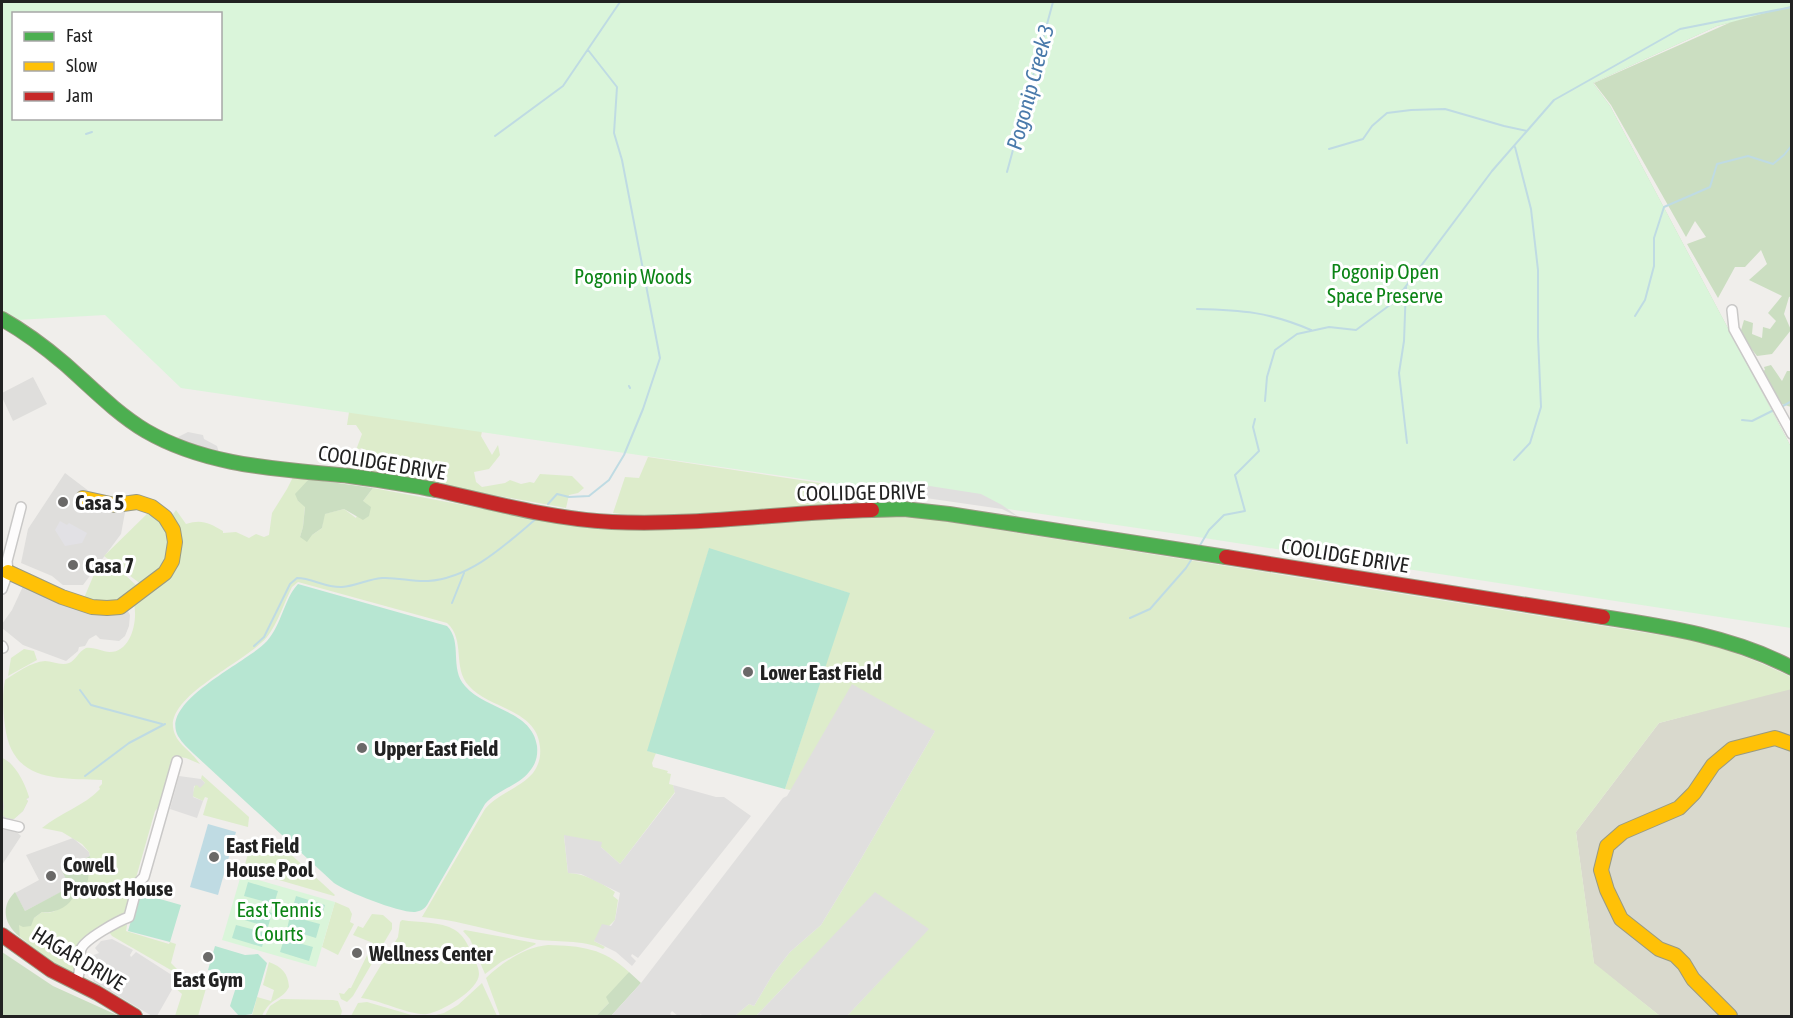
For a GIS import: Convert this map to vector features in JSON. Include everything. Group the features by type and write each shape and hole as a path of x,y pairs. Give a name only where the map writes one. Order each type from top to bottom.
{"street":[{"path":"1732,310 1734,328 1791,434"},
{"name":"COOLIDGE DRIVE","path":"2,319 42,343 97,395 148,433 191,452 232,463 381,480 598,521 680,522 897,509 947,513 1668,627 1748,648 1791,668"},
{"path":"8,572 50,593 73,601 113,608 120,607 165,573 169,568 175,544 173,529 164,516 143,504 130,502 119,505 83,498"},
{"path":"2,590 8,572 7,561 21,507"},
{"path":"1730,1017 1693,979 1675,955 1659,949 1621,919 1606,890 1601,870 1607,846 1623,832 1679,808 1694,793 1713,765 1732,749 1775,738 1791,744"},
{"path":"76,982 80,973 80,951 83,946 106,929 129,917 138,883 144,877 177,761"},
{"path":"2,823 19,827"},
{"name":"HAGAR DRIVE","path":"2,935 44,965 108,999 135,1017"}],"shaded area":[{"path":"33,377 47,404 13,421 2,393"},
{"path":"188,432 203,435 204,439 217,446 219,453 174,439"},
{"path":"65,473 90,492 126,507 121,534 83,585 63,585 52,576 21,563 28,529"},
{"path":"891,480 981,494 1020,518 1002,509 905,495 888,500 888,487"},
{"path":"60,521 67,525 69,523 87,533 82,543 65,546 55,530"},
{"path":"25,582 68,603 126,607 130,615 125,636 119,641 100,639 96,635 89,639 85,646 79,647 78,651 66,661 23,645 2,628 2,624 12,610"},
{"path":"852,684 935,731 821,925 790,952 773,974 754,1006 749,1004 735,1016 700,1014 700,1016 678,1016 672,1011 670,1014 673,1016 611,1016 641,983 783,798 787,796"},
{"path":"1791,689 1791,1016 1660,1016 1594,964 1576,832 1659,723"},
{"path":"2,758 10,763 22,781 29,798 26,799 28,801 23,811 8,824 21,836 2,865"},
{"path":"179,776 201,779 205,783 200,788 197,785 194,786 193,797 203,801 197,818 170,809"},
{"path":"673,785 716,797 724,797 751,816 638,958 632,954 631,956 636,961 632,966 616,952 594,941 602,924 611,926 615,920 620,893 581,874 568,873 564,835 602,842 601,847 620,864 675,793"},
{"path":"73,838 89,852 90,856 63,871 71,887 25,911 15,893 39,880 26,855"},
{"path":"875,892 929,929 847,1016 756,1016"},
{"path":"112,939 133,950 131,957 136,952 178,979 157,1016 152,1016 93,981 96,976 89,974 91,956 99,953 95,948 101,941"}],"green space":[{"name":"Pogonip Open Space Preserve","path":"2,2 1791,2 1791,6 1717,26 1593,83 1610,106 1791,447 1791,628 1178,534 181,388 105,315 17,320 2,312"},
{"path":"1791,2 1792,296 1789,297 1784,314 1791,330 1772,354 1757,356 1740,334 1744,320 1753,323 1752,334 1762,338 1763,327 1770,329 1776,321 1768,313 1782,296 1749,280 1767,264 1761,250 1745,267 1735,267 1718,298 1687,244 1706,237 1695,221 1686,237 1611,105 1594,83 1729,23 1717,26 1593,83 1610,106 1791,447 1331,144"},
{"path":"1771,365 1782,381 1787,371 1791,371 1791,407 1779,403 1755,374"},
{"path":"351,399 483,427 481,436 492,455 498,445 500,455 489,469 474,472 476,482 482,487 510,480 521,484 534,483 540,474 572,476 584,488 578,493 569,495 566,508 350,469 359,461 373,459 362,448 356,450 362,434 356,425 347,425"},
{"path":"648,457 887,493 888,500 689,515 639,516 613,513 625,477 639,478"},
{"path":"293,477 309,479 298,501 305,506 300,537 312,535 322,528 324,514 344,509 356,518 363,501 373,488 553,522 630,530 708,528 862,516 924,518 1685,639 1726,650 1791,677 1792,689 1659,723 1576,832 1594,963 1660,1016 847,1016 928,929 801,969 756,1016 735,1016 749,1004 754,1006 773,974 790,952 821,925 935,731 790,790 785,789 849,593 709,549 648,751 656,753 652,763 653,767 671,774 669,784 673,785 675,792 620,864 601,847 564,836 568,873 581,875 598,882 615,892 613,896 618,900 615,920 594,941 605,947 603,949 578,942 533,939 422,917 485,809 522,783 535,770 540,754 537,734 521,717 488,700 469,686 461,671 456,637 447,623 298,582 292,587 267,637 257,647 196,691 183,703 175,715 174,733 180,743 200,764 173,756 161,805 155,811 126,913 83,941 76,972 61,967 20,937 18,924 42,912 48,913 59,909 83,890 91,862 89,852 82,844 62,832 42,828 94,795 100,789 102,780 69,779 40,774 27,768 17,758 9,745 5,726 3,692 5,680 34,663 48,661 69,663 86,648 110,652 124,646 129,640 134,624 133,601 169,572 171,517 176,510 186,524 201,522 214,526 223,533 236,532 249,538 256,534 264,537 269,535 272,513"},
{"path":"309,479 373,488 363,501 371,507 369,516 363,520 344,509 325,514 322,528 307,542 300,537 305,507 298,501 295,494"},
{"path":"151,510 169,526 170,560 142,585 104,556"},
{"name":"Lower East Field","path":"709,548 850,593 785,789 647,751"},
{"path":"101,562 122,572 138,587 117,605 84,598"},
{"name":"Upper East Field","path":"298,584 447,626 452,632 458,671 465,686 474,694 517,718 533,734 537,746 535,763 524,777 485,804 427,905 419,911 386,906 334,883 194,754 178,736 176,723 181,709 208,684 267,641"},
{"path":"24,649 34,651 37,660 8,676 11,658"},
{"path":"2,758 19,774 29,797 26,799 28,801 23,811 14,819 3,815"},
{"path":"202,775 249,817 248,827 203,815 208,798 205,797 203,801 192,796 195,785 205,783 201,779"},
{"path":"273,838 335,895 245,870 252,839 263,848"},
{"path":"90,856 88,878 83,888 61,909 42,912 34,918 31,926 19,925 20,937 10,927 6,915 7,904 15,892 25,911 70,887 62,871"},
{"name":"East Tennis Courts","path":"241,875 335,902 316,967 222,940"},
{"path":"248,882 278,891 274,904 244,896"},
{"path":"139,893 181,905 170,942 128,931"},
{"path":"296,896 325,905 321,918 292,910"},
{"path":"335,902 349,908 352,914 350,922 354,924 338,955 322,947"},
{"path":"242,904 272,913 268,927 238,918"},
{"path":"372,914 383,915 392,923 392,929 353,996 347,1002 341,999 339,993 344,994 351,988 373,943 353,935 358,926 363,928"},
{"path":"290,916 320,924 316,938 287,929"},
{"path":"402,920 449,927 461,935 479,974 473,987 450,1005 427,1014 413,1013 361,998 398,937"},
{"path":"123,924 127,925 126,931 176,944 171,963 188,980 112,936 109,932"},
{"path":"236,925 266,933 262,947 232,938"},
{"path":"463,931 536,944 501,962 485,974 470,939"},
{"path":"284,939 313,947 309,961 280,952"},
{"path":"215,946 245,955 258,954 267,963 252,1014 239,1016 230,1006 237,984 210,975 211,971 208,970"},
{"path":"539,946 571,946 601,953 629,972 609,1003 596,1016 500,1016 486,978 515,956"},
{"path":"2,952 53,986 119,1016 2,1016"},
{"path":"269,962 284,971 289,987 283,995 269,1005 262,1016 252,1016 257,997 271,1001 274,990 263,985"},
{"path":"629,972 641,983 611,1016 596,1016 609,1003 606,997"},
{"path":"178,978 186,983 209,978 198,1016 175,1016 182,994 173,986"},
{"path":"482,983 497,1016 432,1016 444,1013 458,1005"},
{"path":"281,999 333,1000 338,1001 342,1011 341,1015 265,1016 270,1006"},
{"path":"367,1002 415,1016 351,1016 358,1003"}],"water":[{"name":"East Field House Pool","path":"208,824 236,832 218,895 190,887"}],"waterway":[{"path":"495,136 563,86 620,2"},
{"name":"Pogonip Creek 3","path":"1007,172 1053,2"},
{"path":"1265,401 1267,377 1275,350 1297,334 1329,327 1356,330 1394,302 1492,171 1554,100 1680,29 1792,7"},
{"path":"548,504 557,494 569,497 589,496 609,480 624,455 643,409 660,358 622,160 614,133 617,87 588,50"},
{"path":"1329,149 1363,139 1372,126 1387,113 1411,110 1445,109 1527,131"},
{"path":"86,134 92,132"},
{"path":"1635,316 1645,300 1654,266 1654,238 1664,207 1710,187 1717,164 1748,156 1773,164 1792,145"},
{"path":"1514,460 1530,443 1541,407 1538,270 1531,209 1515,147"},
{"path":"1406,287 1404,341 1399,373 1407,443"},
{"path":"1197,309 1255,313 1282,319 1311,330"},
{"path":"1781,407 1792,401"},
{"path":"1742,420 1752,421 1776,409"},
{"path":"1199,547 1209,530 1224,515 1245,511 1235,475 1259,451 1253,427 1255,419"},
{"path":"254,646 264,637 290,584 297,578 342,587 382,578 422,581 444,579 459,574 487,558 537,518"},
{"path":"1130,618 1150,609 1193,557"},
{"path":"452,603 464,573"},
{"path":"80,690 91,705 162,724"},
{"path":"85,776 129,743 165,724"}],"traffic: fast":[{"path":"2,319 27,334 50,352 124,416 170,443 194,452 245,464 350,476 436,490"},
{"path":"872,510 904,509 949,514 1226,557"},
{"path":"1603,617 1676,629 1723,641 1747,648 1792,668"}],"traffic: slow":[{"path":"8,572 62,597 92,607 107,608 120,607 165,573 172,561 175,542 173,530 165,517 152,507 137,502 115,505 83,498"},
{"path":"1730,1016 1693,979 1675,955 1659,949 1621,919 1607,890 1601,870 1607,846 1623,832 1679,808 1694,793 1713,765 1732,749 1775,738 1792,744"}],"traffic: jam":[{"path":"436,490 545,514 612,522 677,522 872,510"},
{"path":"1226,557 1603,617"},
{"path":"2,935 51,970 97,993 135,1016"}],"place":[{"name":"Casa 5","path":"63,502"},
{"name":"Casa 7","path":"73,565"},
{"name":"Lower East Field","path":"748,672"},
{"name":"Upper East Field","path":"362,748"},
{"name":"East Field House Pool","path":"214,857"},
{"name":"Cowell Provost House","path":"51,876"},
{"name":"Wellness Center","path":"357,953"},
{"name":"East Gym","path":"208,957"}],"park label":[{"name":"Pogonip Woods","path":"633,276"}]}
